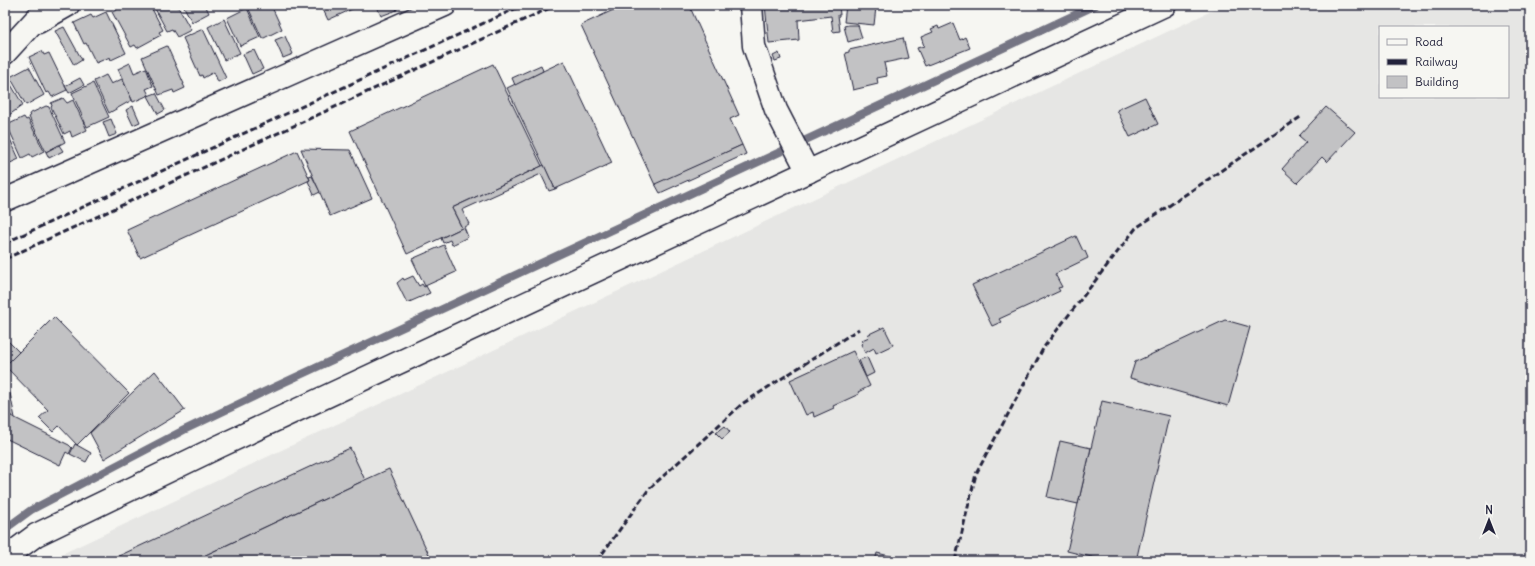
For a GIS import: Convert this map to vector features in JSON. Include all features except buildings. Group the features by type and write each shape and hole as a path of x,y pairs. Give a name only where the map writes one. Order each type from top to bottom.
{"street":[{"path":"5,53 49,5"},
{"path":"32,25 68,5"},
{"path":"5,200 445,5"},
{"path":"751,5 754,46 776,110 804,163"},
{"path":"5,558 36,535 804,163 1166,5"}],"shaded area":[{"path":"1224,5 1530,5 1530,561 47,561"}],"waterway":[{"path":"5,529 31,510 184,430 1096,5"}],"railway":[{"path":"5,243 523,5"},
{"path":"5,259 556,5"},
{"path":"955,561 976,474 1044,347 1136,228 1302,116"},
{"path":"597,561 649,489 742,404 859,329"}]}
